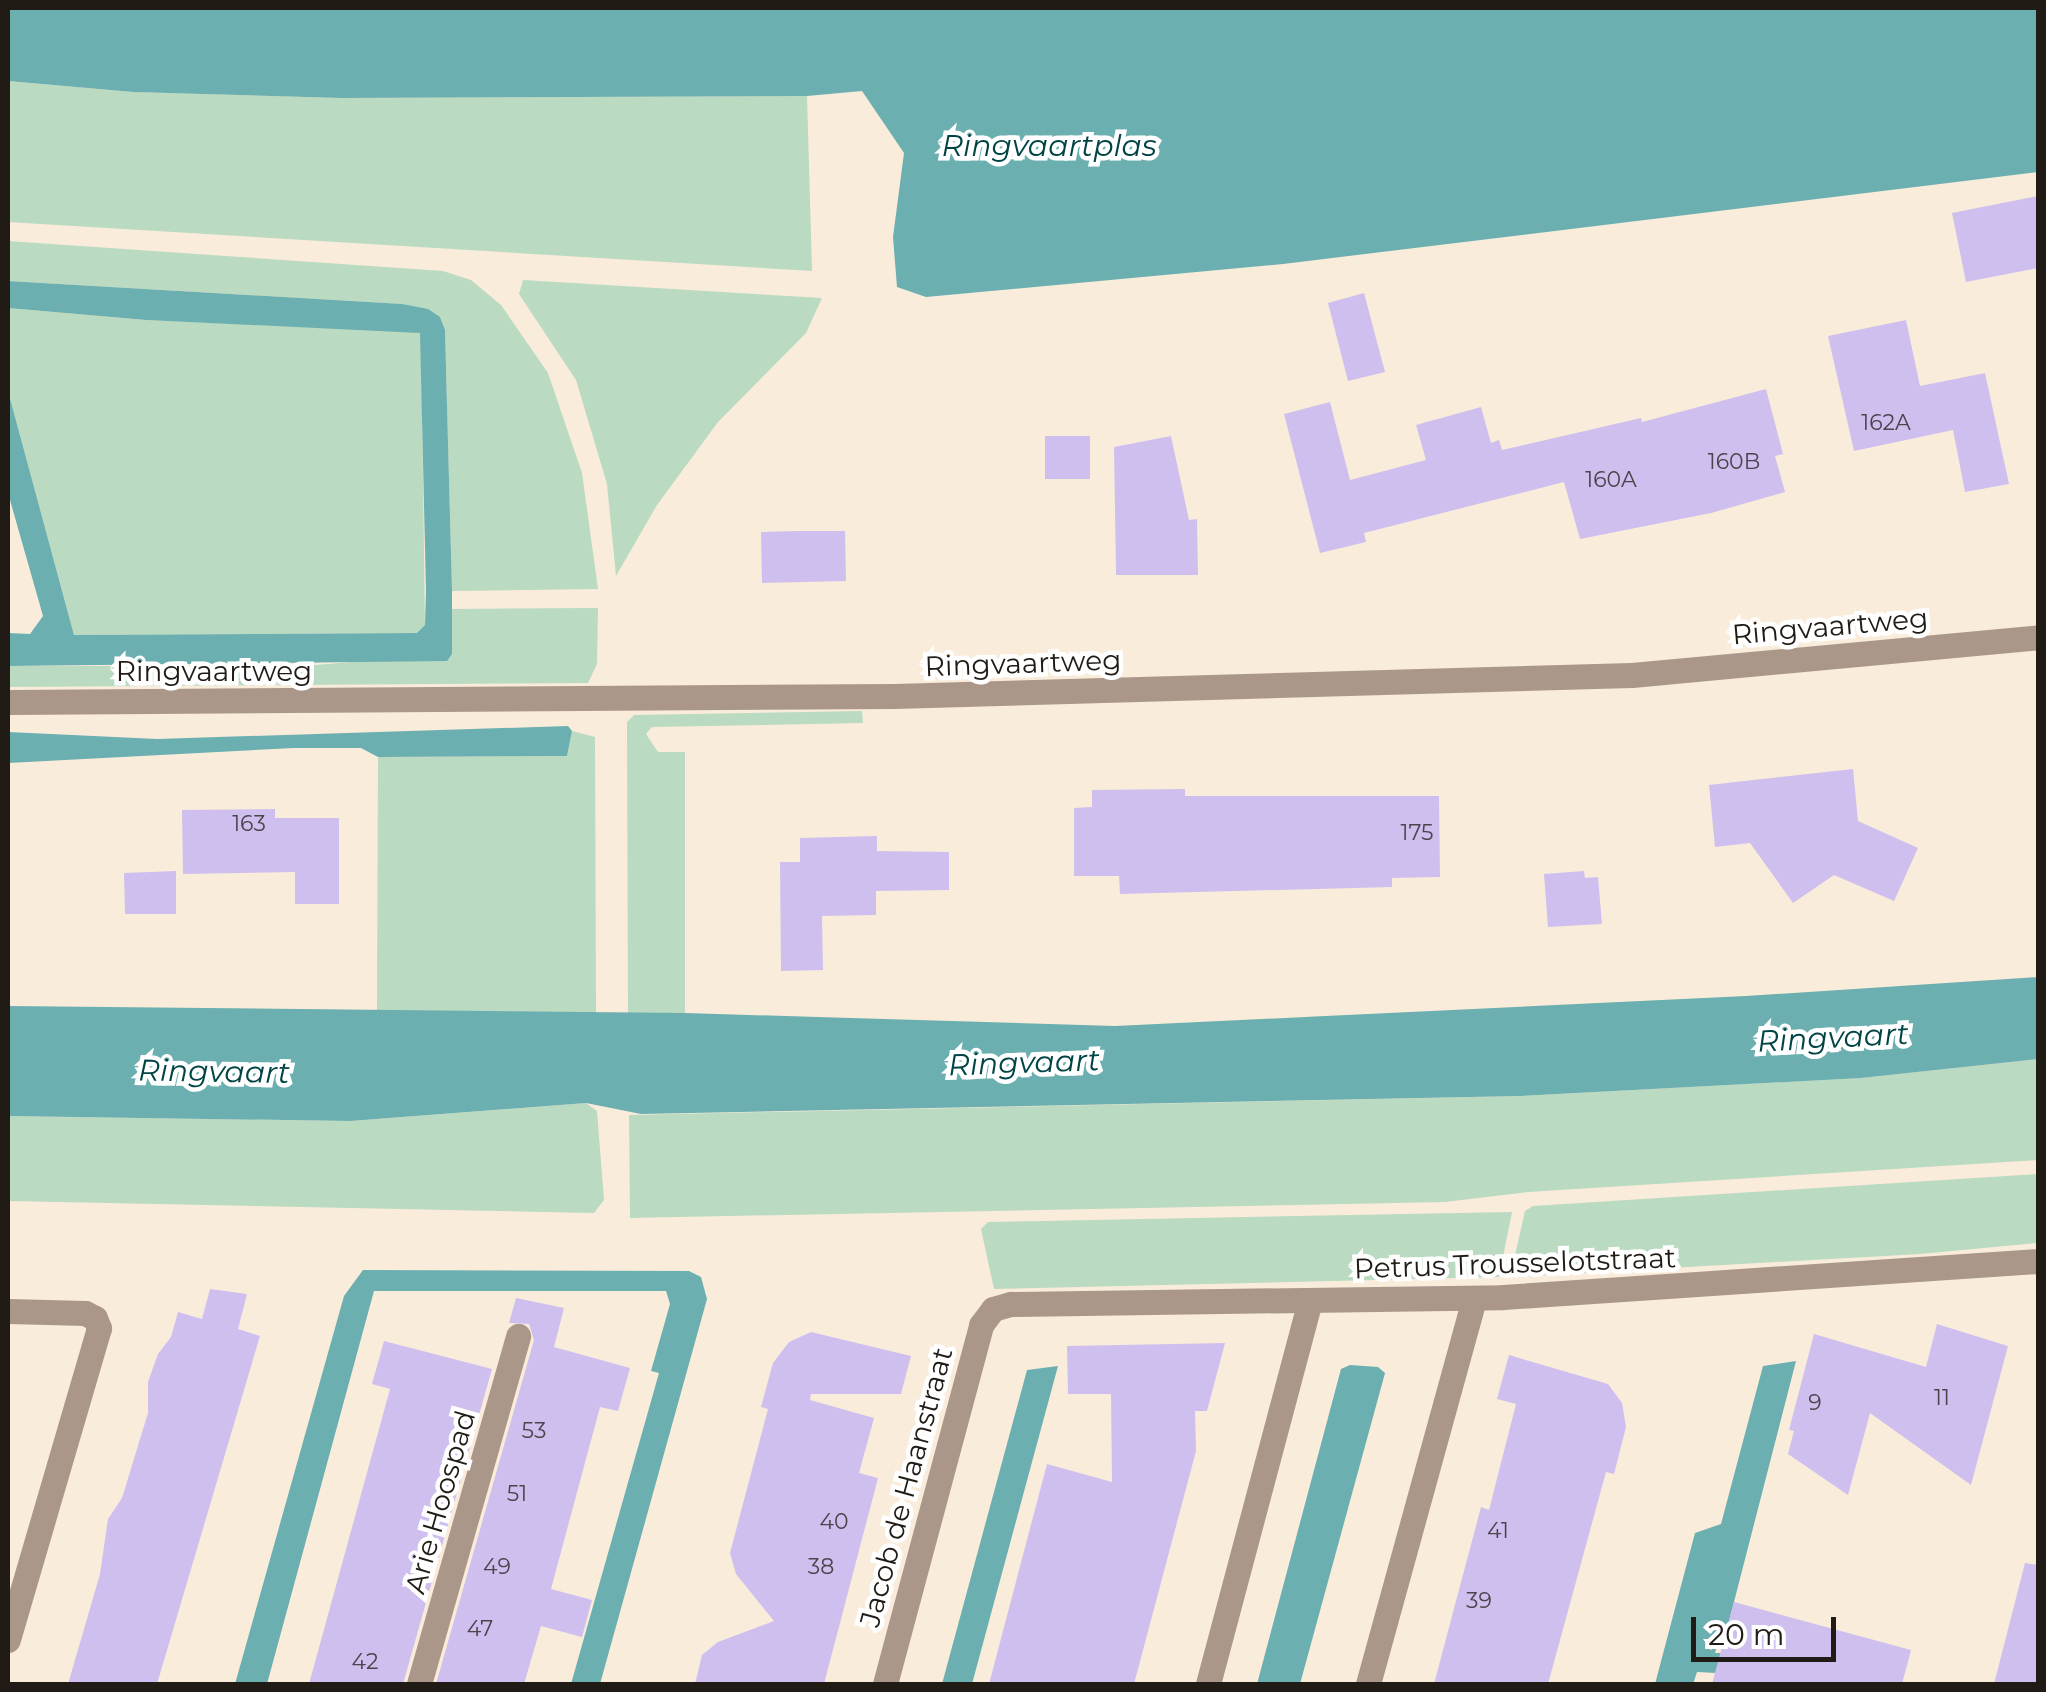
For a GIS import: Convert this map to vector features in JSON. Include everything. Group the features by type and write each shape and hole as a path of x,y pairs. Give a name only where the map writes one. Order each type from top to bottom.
{"street":[{"name":"Ringvaartweg","path":"8,702 894,696 1612,676 2038,637"},
{"name":"Petrus Trousselotstraat","path":"994,1309 1010,1304 1474,1298 2038,1261"},
{"path":"1368,1684 1474,1298"},
{"path":"1208,1684 1310,1301"},
{"name":"Jacob de Haanstraat","path":"884,1684 981,1325 994,1309"},
{"path":"8,1311 85,1313 95,1318 99,1328 8,1640"},
{"name":"Arie Hoospad","path":"419,1684 518,1336"}],"green space":[{"path":"8,81 133,92 341,98 807,96 812,271 8,222"},
{"path":"8,241 443,271 471,280 501,305 548,373 582,473 598,589 452,591 445,330 440,317 402,304 8,281"},
{"path":"523,280 822,298 806,333 718,422 657,505 616,576 607,484 576,380 519,294"},
{"path":"8,308 146,320 421,332 425,625 418,633 74,635 8,391"},
{"path":"598,608 597,664 588,683 8,687 8,666 303,666 452,654 452,609"},
{"path":"862,711 863,723 652,727 646,734 658,752 685,752 685,1013 628,1013 627,722 634,715"},
{"path":"572,731 595,737 596,1014 377,1012 378,757 567,756"},
{"path":"2038,1059 2038,1160 1528,1192 1445,1202 630,1218 629,1115 1520,1096 1861,1078"},
{"path":"586,1103 597,1111 604,1200 594,1213 8,1201 8,1116 350,1121"},
{"path":"2038,1174 2038,1243 1920,1254 1510,1277 1525,1211 1533,1206"},
{"path":"1512,1212 1499,1277 994,1289 981,1229 988,1222"}],"water":[{"name":"Ringvaartplas","path":"8,8 2038,8 2038,172 1283,264 926,297 897,287 893,237 904,153 862,91 807,96 341,98 133,92 8,81"},
{"path":"8,281 402,304 428,309 440,317 445,330 452,591 452,654 447,661 8,666 8,633 30,634 43,616 8,493 8,391 74,635 417,633 425,625 426,591 420,333 146,320 8,308"},
{"path":"568,726 572,731 567,756 378,757 361,748 294,748 8,763 8,732 157,739"},
{"name":"Ringvaart","path":"2038,977 2038,1059 1861,1078 1520,1096 641,1114 586,1103 350,1121 8,1116 8,1006 685,1013 1115,1026 1746,996"},
{"path":"363,1270 689,1271 701,1277 707,1299 600,1684 571,1684 659,1373 651,1371 670,1304 666,1291 374,1291 267,1684 235,1684 344,1296"},
{"path":"1796,1361 1725,1637 1721,1633 1715,1653 1721,1653 1716,1673 1697,1672 1693,1684 1655,1684 1695,1533 1721,1524 1763,1366"},
{"path":"1350,1365 1378,1367 1385,1373 1300,1684 1257,1684 1341,1369"},
{"path":"1058,1366 972,1684 942,1684 1027,1370"}],"building":[{"path":"2038,196 2038,268 1966,282 1952,213"},
{"path":"1364,293 1385,372 1348,381 1328,303"},
{"path":"1906,320 1920,386 1985,373 2009,484 1965,492 1953,430 1854,451 1828,336"},
{"path":"1766,389 1783,454 1775,456 1785,492 1711,513 1580,539 1564,482 1364,533 1366,542 1320,553 1284,414 1330,402 1350,480 1426,460 1416,425 1481,407 1491,443 1499,440 1502,450 1641,418 1642,422"},
{"path":"1045,436 1090,436 1090,479 1045,479"},
{"path":"1171,436 1189,520 1197,519 1198,575 1116,575 1114,447"},
{"path":"845,531 846,581 762,583 761,532"},
{"path":"1853,769 1858,821 1918,848 1894,901 1834,875 1793,903 1750,843 1715,847 1709,785"},
{"path":"1185,789 1185,796 1439,796 1440,877 1392,878 1392,887 1120,894 1119,876 1074,876 1074,808 1092,807 1092,790"},
{"path":"275,809 275,818 339,818 339,904 295,904 295,872 183,874 182,810"},
{"path":"877,836 877,851 949,852 949,890 876,891 876,915 822,916 823,970 781,971 780,862 800,862 800,838"},
{"path":"176,871 176,914 125,914 124,873"},
{"path":"1584,871 1585,878 1598,877 1602,924 1548,927 1544,874"},
{"path":"210,1289 247,1294 238,1329 260,1336 157,1684 68,1684 100,1574 108,1519 122,1498 148,1413 148,1382 158,1354 171,1337 178,1312 202,1319"},
{"path":"516,1298 564,1308 554,1347 630,1368 618,1411 600,1407 551,1589 592,1600 582,1637 541,1626 524,1684 436,1684 534,1340 529,1324 509,1323"},
{"path":"1937,1324 2008,1346 1971,1485 1870,1413 1848,1495 1788,1454 1794,1431 1789,1430 1814,1334 1926,1367"},
{"path":"811,1332 911,1356 901,1394 811,1394 810,1400 874,1418 859,1473 878,1478 824,1684 695,1684 702,1655 718,1642 774,1621 736,1574 730,1553 768,1409 761,1407 773,1363 789,1342"},
{"path":"384,1341 492,1369 403,1684 309,1684 390,1389 372,1384"},
{"path":"1225,1343 1207,1411 1195,1411 1196,1451 1134,1684 989,1684 1047,1464 1112,1482 1111,1394 1068,1394 1067,1346"},
{"path":"1509,1355 1608,1384 1622,1403 1626,1427 1614,1474 1606,1472 1548,1684 1434,1684 1481,1507 1489,1510 1516,1404 1497,1399"},
{"path":"2025,1563 2038,1565 2038,1684 1994,1684"},
{"path":"1734,1602 1911,1650 1902,1684 1712,1684"}]}
